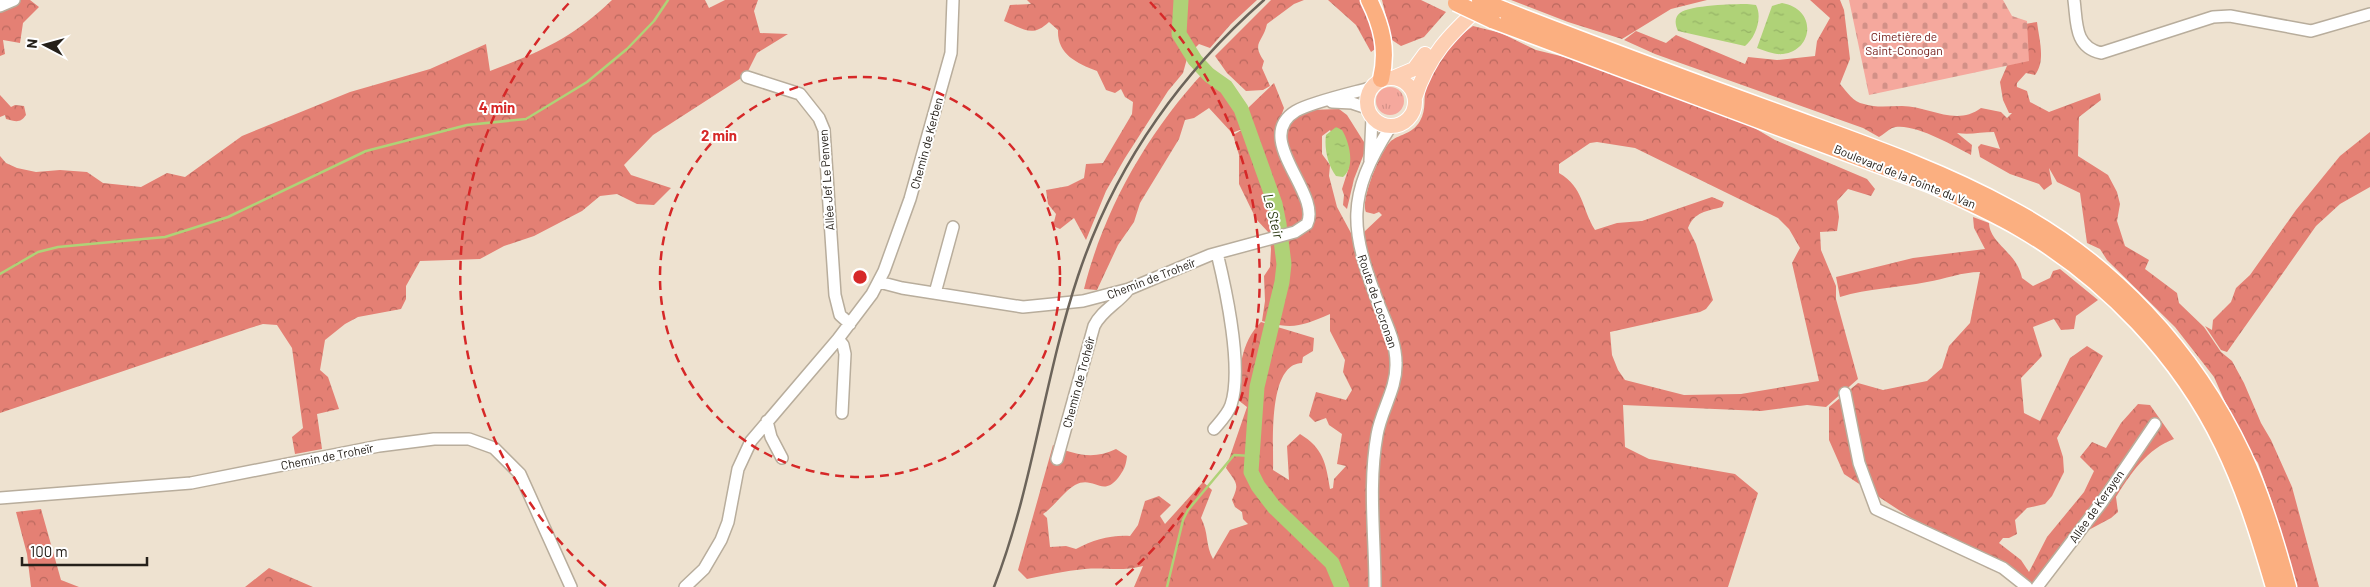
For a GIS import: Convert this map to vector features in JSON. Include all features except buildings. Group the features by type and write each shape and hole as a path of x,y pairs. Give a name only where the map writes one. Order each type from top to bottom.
{"highway":[{"path":"1369,0 1384,41 1385,56 1382,81"},
{"name":"Boulevard de la Pointe du Van","path":"1480,0 1498,15 1930,184 2024,230 2084,273 2115,299 2149,335 2204,410 2223,445 2244,494 2274,587"},
{"name":"Boulevard de la Pointe du Van","path":"1452,2 1498,15 1939,174 2010,208 2083,255 2135,301 2154,321 2179,351 2208,392 2251,474 2276,540 2288,587"}],"main road":[{"path":"1474,0 1437,37 1418,65 1382,81 1366,101 1370,113 1380,124 1391,126 1405,122 1414,110 1415,98 1424,71 1459,25 1487,0"},
{"path":"1382,81 1407,83 1415,98"}],"street":[{"path":"0,6 14,0"},
{"name":"Chemin de Kerben","path":"878,282 905,218 951,53 954,20 953,0"},
{"path":"2074,0 2080,39 2088,48 2100,52 2212,17 2230,16 2311,31 2370,14"},
{"name":"Allée Jef Le Penven","path":"747,77 800,94 823,124 835,295 840,315 850,324"},
{"name":"Chemin de Troheïr","path":"878,282 935,293 1035,307 1083,301 1129,289 1217,253 1295,232 1307,224 1310,208 1287,158 1282,140 1287,120 1297,111 1382,81"},
{"name":"Chemin de Troheïr","path":"1326,102 1352,103 1370,113"},
{"name":"Route de Locronan","path":"1370,113 1370,164"},
{"name":"Route de Locronan","path":"1375,587 1373,512 1375,452 1379,426 1394,385 1396,364 1393,342 1366,270 1356,230 1358,202 1370,164 1391,126"},
{"path":"935,293 954,227"},
{"path":"1214,429 1231,407 1234,376 1231,324 1217,253"},
{"path":"685,587 704,569 721,540 728,522 738,468 746,450 767,421 850,324 878,282"},
{"name":"Chemin de Trohéîr","path":"1057,459 1094,326 1102,313 1121,299 1129,289"},
{"path":"838,339 843,345 845,354 842,413"},
{"path":"1845,393 1859,463 1876,509 2003,568 2027,587"},
{"path":"767,421 771,437 782,458"},
{"name":"Allée de Kerayen","path":"2037,587 2102,502 2154,424"},
{"name":"Chemin de Troheïr","path":"0,498 191,483 379,446 434,440 469,440 494,448 520,474 571,587"}],"green space":[{"path":"0,0 30,0 39,7 23,23 20,43 3,40 5,54 0,56"},
{"path":"612,0 705,0 709,8 725,0 758,0 754,11 760,33 788,34 757,53 746,75 653,135 624,165 631,175 671,188 654,205 637,204 617,194 600,196 582,211 534,236 504,246 480,259 420,261 406,286 406,299 401,309 358,317 345,324 325,340 320,370 328,377 339,409 317,414 322,449 295,454 292,437 303,428 292,348 277,325 263,324 250,328 0,413 0,156 6,163 17,168 36,172 60,170 87,172 103,183 141,187 167,173 185,177 242,136 350,92 430,69 486,44 490,71 525,57 555,43 583,25"},
{"path":"1027,0 1257,0 1231,24 1210,48 1199,44 1188,55 1183,73 1168,91 1106,191 1086,240 1074,218 1060,229 1053,226 1056,214 1048,204 1046,190 1068,186 1084,178 1086,164 1103,163 1132,114 1133,102 1125,97 1121,89 1115,93 1106,90 1097,71 1082,65 1069,56 1061,45 1058,30 1049,22 1038,30 1033,31 1004,21 1010,5 1031,4"},
{"path":"1271,0 1304,0 1294,4 1267,24 1259,42 1258,50 1264,61 1262,68 1270,86 1263,90 1246,91 1227,73 1215,56"},
{"path":"1328,0 1360,0 1369,17 1378,47 1371,52 1356,25"},
{"path":"1382,0 1421,0 1446,12 1424,37 1401,46 1392,40"},
{"path":"1511,0 1707,0 1671,9 1622,39 1568,22"},
{"path":"1810,0 1840,0 1844,10 1850,59 1840,84 1850,96 1860,103 1878,106 1912,107 1952,116 1962,116 1981,108 2001,112 2007,118 2012,113 2009,113 2003,100 2000,82 2025,24 2037,22 2041,50 2040,63 2035,75 2026,73 2017,83 2017,87 2027,91 2030,102 2049,112 2100,93 2101,100 2079,117 2078,156 2108,175 2117,192 2120,204 2117,221 2125,246 2149,260 2145,269 2177,293 2179,303 2204,327 2221,352 2232,361 2292,487 2319,587 2296,587 2272,502 2258,463 2242,440 2214,377 2175,327 2107,260 2100,249 2087,243 2080,193 2057,182 2049,168 2052,184 2044,190 2039,184 2010,174 1980,157 1978,147 1981,144 2000,149 1994,132 1957,133 1972,145 1971,155 1944,141 1910,128 1892,128 1879,137 1863,128 1655,54 1624,40 1636,31 1666,43 1676,35 1745,64 1748,57 1777,60 1815,56 1817,41 1830,18"},
{"name":"Cimetière de Saint-Conogan","path":"1849,0 2003,0 2012,16 2027,21 2029,61 1869,95"},
{"path":"1473,26 1501,33 1536,50 1585,62 1751,126 1775,140 1867,179 1875,189 1871,196 1848,189 1837,201 1839,217 1837,231 1820,232 1821,250 1836,286 1836,299 1858,379 1826,407 1807,405 1761,411 1623,405 1625,447 1649,459 1735,474 1758,493 1728,587 1134,587 1143,566 1127,569 1085,569 1027,579 1018,570 1053,445 1076,454 1100,454 1116,449 1127,456 1123,470 1112,484 1102,486 1087,482 1075,485 1043,514 1047,518 1050,547 1066,546 1076,549 1102,539 1115,536 1130,536 1138,525 1145,501 1159,496 1171,505 1160,516 1165,524 1203,482 1212,490 1201,518 1213,559 1230,530 1248,524 1243,519 1242,512 1235,507 1232,500 1236,490 1236,483 1226,468 1247,407 1238,400 1242,358 1249,339 1261,322 1314,338 1313,351 1303,357 1302,363 1291,367 1283,377 1278,391 1273,425 1273,470 1289,480 1287,446 1300,434 1308,439 1319,451 1325,464 1330,489 1333,488 1334,479 1346,466 1337,464 1342,434 1329,425 1326,418 1315,422 1309,416 1316,392 1346,400 1352,390 1343,372 1345,360 1330,331 1330,314 1304,324 1290,326 1262,321 1265,301 1264,276 1270,267 1271,249 1269,233 1256,219 1239,184 1239,155 1233,135 1251,122 1248,108 1274,83 1284,108 1280,119 1284,121 1286,134 1289,122 1295,115 1310,110 1339,109 1347,115 1364,142 1365,151 1354,179 1347,209 1343,205 1344,195 1342,189 1349,167 1330,130 1322,136 1322,154 1330,165 1329,176 1337,207 1365,259 1364,232 1382,215 1379,212 1374,214 1366,212 1365,206 1368,188 1376,166 1386,147 1393,139 1417,126 1422,116 1426,84 1433,66 1451,44","holes":["1597,142 1635,148 1778,218 1789,229 1800,248 1792,263 1819,381 1741,394 1684,395 1625,380 1618,370 1612,355 1610,332 1700,312 1706,309 1713,300 1696,244 1688,228 1697,215 1722,207 1724,202 1712,197 1642,221 1617,223 1595,230 1578,192 1559,173 1559,164 1590,143"]},
{"path":"1204,72 1223,92 1245,128 1232,133 1209,108 1194,118 1185,120 1179,139 1140,203 1134,222 1118,245 1097,290 1084,289 1103,230 1116,201 1130,173 1164,120"},
{"path":"1390,87 1400,91 1404,101 1400,111 1390,115 1380,111 1376,101 1380,91"},
{"path":"0,95 11,107 15,105 24,106 26,115 22,120 6,119 5,115 0,117"},
{"path":"2370,132 2370,187 2340,204 2316,226 2227,352 2221,350 2205,326 2212,330 2213,320 2231,302 2236,288 2250,275 2296,210 2340,156"},
{"path":"1973,217 1989,223 1994,237 2015,261 2022,278 2033,286 2050,278 2053,271 2060,269 2098,300 2076,316 2074,329 2061,330 2054,319 2033,327 2042,356 2021,378 2024,413 2040,421 2070,358 2087,346 2103,356 2057,438 2063,457 2064,472 2052,496 2045,504 2027,508 2015,520 2017,534 2009,538 2003,538 1999,543 2021,560 2029,572 2047,537 2084,492 2094,471 2080,457 2092,442 2106,448 2121,423 2138,404 2150,405 2174,439 2156,449 2140,463 2116,497 2118,512 2111,518 2070,540 2034,586 1987,568 1844,474 1829,440 1829,407 1858,383 1883,390 1927,381 1942,368 1949,346 1970,323 1980,272 1960,274 1934,281 1840,297 1836,277 1913,258 1985,249 1974,228"},
{"path":"41,509 61,580 79,587 31,587 27,554 16,512"},
{"path":"269,568 313,587 245,587"}],"water":[{"path":"1782,3 1794,7 1802,13 1806,21 1807,30 1801,46 1783,54 1757,48 1772,6"},
{"path":"1747,4 1756,5 1759,16 1755,33 1745,46 1678,31 1677,29 1677,17 1685,10"},
{"path":"1336,127 1342,130 1345,135 1350,154 1349,167 1343,177 1336,176 1333,172 1326,151 1326,135"}],"waterway":[{"path":"0,274 38,252 58,247 165,237 228,217 366,151 467,125 526,119 587,82 627,49 654,21 668,0"},
{"name":"Le Steir","path":"1181,0 1179,34 1195,60 1209,75 1226,87 1241,109 1275,204 1279,224 1284,264 1282,282 1257,387 1251,472 1258,486 1274,507 1332,563 1342,587"},
{"name":"Le Steir","path":"1167,587 1183,520 1188,510 1234,455 1252,456"}],"railway":[{"path":"994,587 1019,511 1066,315 1093,236 1110,198 1130,161 1177,92 1233,29 1264,0"}]}
